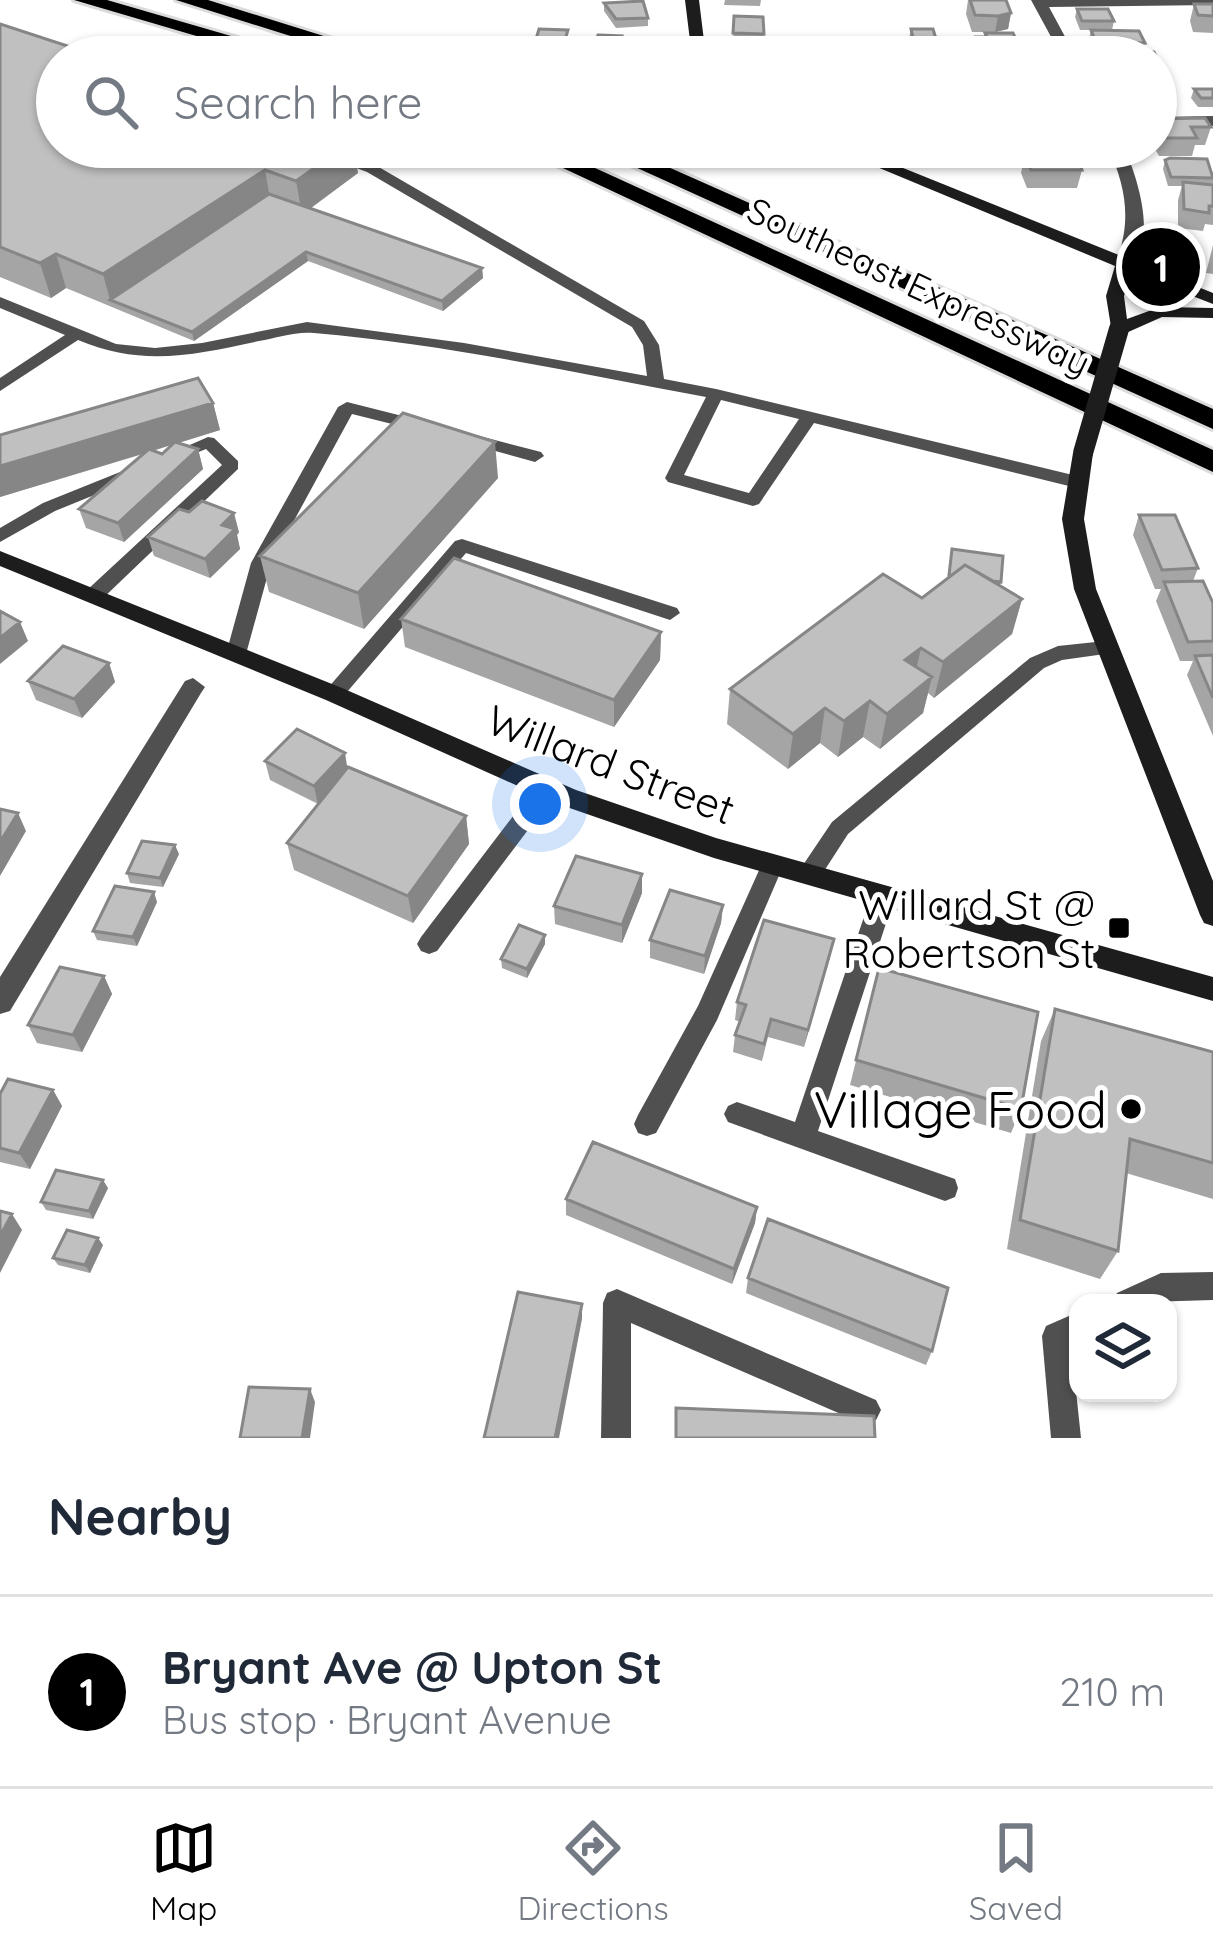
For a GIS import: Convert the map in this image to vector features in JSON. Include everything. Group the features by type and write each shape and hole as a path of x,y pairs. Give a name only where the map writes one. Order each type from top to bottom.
{"highway":[{"path":"84,0 215,36"},
{"path":"126,0 254,36"},
{"path":"186,0 309,36"},
{"path":"225,0 345,36"},
{"name":"Southeast Expressway","path":"576,168 1213,462"},
{"path":"608,168 1213,442"},
{"path":"650,168 1213,420"},
{"name":"Southeast Expressway","path":"689,168 1213,399"}],"main road":[{"path":"692,0 696,36"},
{"path":"889,168 1213,299"},
{"path":"1125,262 1115,296 1119,328 1077,482 1073,518 1078,562 1106,648 1213,915"},
{"path":"1119,328 1160,312 1213,313"},
{"name":"Willard Street","path":"0,558 334,694 547,788 773,864 1213,989"}],"street":[{"path":"1058,36 1039,2 1213,1"},
{"path":"1177,122 1213,122"},
{"path":"1124,168 1136,202 1135,236 1125,262"},
{"path":"0,1002 193,687"}],"lane":[{"path":"369,168 638,324 651,345 656,383"},
{"path":"0,302 113,349 154,353 307,327 656,383 1077,482"},
{"path":"0,386 77,334"},
{"path":"716,394 674,478 753,500 809,417"},
{"path":"236,654 261,563 347,407 535,456"},
{"path":"0,536 50,507 208,442 232,465 93,596"},
{"path":"334,694 461,545 670,613"},
{"path":"808,874 840,828 1037,663 1058,652 1106,648"},
{"path":"429,944 547,788"},
{"path":"647,1124 708,1012 773,864"},
{"path":"803,1137 883,896"},
{"path":"737,1114 945,1189"},
{"path":"1146,1294 1161,1287 1213,1286"},
{"path":"616,1438 616,1303 866,1409"},
{"path":"1066,1438 1056,1336 1069,1330"}],"building":[{"path":"970,0 1006,0 1011,13 975,15"},
{"path":"643,1 648,18 616,19 604,3"},
{"path":"1194,4 1213,4 1213,16 1198,15"},
{"path":"1077,9 1108,9 1114,21 1082,21"},
{"path":"734,16 763,17 764,34 733,33"},
{"path":"0,24 37,36 36,168 314,168 296,181 265,170 103,274 56,254 40,263 0,247"},
{"path":"539,29 568,30 566,36 537,36"},
{"path":"911,29 933,29 935,36 913,36"},
{"path":"1091,30 1139,31 1142,36 1094,36"},
{"path":"1194,89 1213,89 1213,98 1201,98"},
{"path":"1205,118 1211,127 1191,127 1197,138 1177,138 1177,119"},
{"path":"1177,158 1207,159 1213,178 1171,177 1168,168 1177,168"},
{"path":"1030,168 1082,170 1031,170"},
{"path":"1183,182 1213,185 1209,213 1184,209"},
{"path":"269,194 482,268 442,301 306,252 192,332 110,300"},
{"path":"198,378 213,403 0,466 0,435"},
{"path":"403,413 495,442 358,593 260,556"},
{"path":"175,442 198,449 118,523 79,509 149,449 162,454"},
{"path":"202,501 234,513 222,525 235,529 205,559 148,537 179,509 189,512"},
{"path":"1139,515 1175,515 1198,568 1162,570"},
{"path":"952,549 1003,556 1001,582 965,565 949,575"},
{"path":"454,558 661,632 614,700 401,619"},
{"path":"965,565 1022,599 943,662 921,648 905,660 932,677 887,714 870,701 844,721 825,708 793,734 730,689 883,574 922,598"},
{"path":"1203,581 1213,603 1213,641 1188,642 1164,582"},
{"path":"0,611 20,622 0,638"},
{"path":"63,646 109,663 74,699 28,681"},
{"path":"1213,655 1213,698 1195,656"},
{"path":"297,729 345,753 314,786 265,761"},
{"path":"348,767 466,816 408,896 287,843"},
{"path":"0,809 18,813 0,842"},
{"path":"142,841 175,845 160,878 127,873"},
{"path":"576,856 642,874 622,925 554,906"},
{"path":"115,886 154,892 133,937 93,931"},
{"path":"670,890 723,905 705,956 650,940"},
{"path":"764,920 834,939 808,1030 771,1019 764,1044 735,1035 746,1005 737,1002"},
{"path":"519,925 545,935 527,969 501,959"},
{"path":"60,967 104,976 73,1035 28,1025"},
{"path":"879,968 1038,1012 1021,1109 856,1060"},
{"path":"1055,1009 1213,1052 1213,1163 1130,1139 1118,1251 1020,1220"},
{"path":"8,1079 53,1090 19,1153 0,1148 0,1094"},
{"path":"593,1142 757,1207 734,1269 566,1199"},
{"path":"56,1170 103,1180 89,1211 41,1202"},
{"path":"0,1211 12,1214 0,1236"},
{"path":"768,1219 948,1288 932,1351 748,1278"},
{"path":"67,1230 98,1238 85,1265 53,1258"},
{"path":"518,1292 582,1304 555,1438 484,1438"},
{"path":"249,1387 310,1389 302,1438 240,1438"},
{"path":"676,1408 874,1416 875,1438 676,1438"}],"place":[{"name":"Bryant Ave @ Upton St","path":"1161,267"},
{"name":"Willard St @ Robertson St","path":"1119,928"},
{"name":"Village Food","path":"1131,1109"}]}
